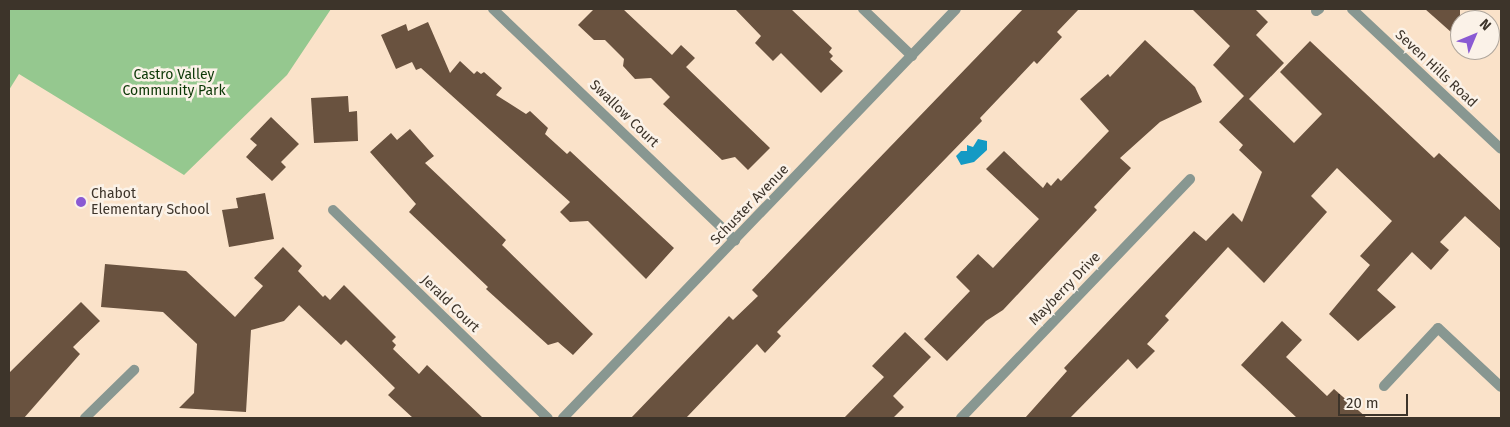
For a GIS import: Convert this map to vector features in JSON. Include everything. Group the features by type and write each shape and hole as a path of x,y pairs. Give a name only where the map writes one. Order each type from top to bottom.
{"street":[{"name":"Swallow Court","path":"493,9 735,240"},
{"path":"863,9 912,56"},
{"name":"Schuster Avenue","path":"563,418 956,9"},
{"name":"Seven Hills Road","path":"1352,9 1501,149"},
{"name":"Mayberry Drive","path":"961,418 1190,179"},
{"name":"Jerald Court","path":"333,210 548,418"},
{"path":"1384,386 1438,328 1501,387"},
{"path":"84,418 134,370"}],"green space":[{"name":"Castro Valley Community Park","path":"9,9 331,9 287,75 184,175 19,74 9,90"}],"water":[{"path":"978,139 987,141 987,150 974,162 961,165 956,156 961,151 967,151 967,145 973,147"}],"building":[{"path":"594,9 623,9 672,55 681,45 695,58 686,67 770,148 748,170 735,157 722,160 663,104 670,97 651,78 635,79 623,66 624,59 605,40 594,40 578,25"},
{"path":"735,9 791,9 832,48 829,52 833,56 830,59 843,71 821,93 781,53 773,61 755,43 761,36"},
{"path":"1023,9 1079,9 1057,32 1062,37 1037,64 1034,61 980,118 982,121 777,332 781,336 765,353 757,344 686,418 631,418 729,316 733,320 758,296 752,290"},
{"path":"1192,9 1255,9 1268,22 1256,35 1284,63 1249,99 1294,143 1322,114 1280,72 1310,41 1434,158 1439,153 1501,211 1501,249 1465,216 1440,242 1449,250 1431,270 1412,252 1377,290 1396,307 1358,341 1329,314 1370,265 1360,256 1392,221 1337,168 1311,196 1327,212 1264,283 1228,247 1165,316 1169,320 1147,344 1155,351 1137,369 1128,359 1070,418 1025,418 1067,371 1064,368 1194,231 1206,241 1233,213 1242,222 1262,172 1239,150 1243,145 1219,122 1244,96 1213,65 1230,46"},
{"path":"1425,9 1460,9 1450,10 1450,31"},
{"path":"428,22 450,73 460,61 474,74 477,71 481,74 484,72 502,88 496,95 526,114 530,111 548,128 545,134 567,154 570,151 674,248 646,279 588,221 570,222 560,212 570,202 421,68 416,70 412,62 396,69 381,35 406,24 408,31"},
{"path":"1145,40 1195,87 1202,102 1160,122 1120,158 1131,168 1094,207 1097,210 1003,310 986,321 947,361 924,339 970,291 956,277 978,254 993,268 1039,219 986,169 1004,151 1043,188 1047,182 1051,186 1058,178 1061,181 1109,131 1080,99 1108,74 1110,77"},
{"path":"348,96 349,112 357,111 358,141 314,143 311,98"},
{"path":"271,117 299,144 281,162 286,167 272,181 246,157 257,145 250,139"},
{"path":"410,129 434,156 425,163 506,240 502,245 593,334 573,355 558,342 548,345 486,289 488,287 409,212 416,204 370,152 391,133 397,140"},
{"path":"265,193 274,239 229,247 222,210 238,208 236,198"},
{"path":"283,247 302,266 298,271 323,297 325,295 330,300 344,285 396,337 392,341 396,345 393,349 419,374 427,365 483,418 413,418 388,395 395,388 346,340 341,345 299,305 284,321 251,330 246,412 179,408 194,393 197,344 163,312 101,307 105,264 186,271 235,317 263,286 254,278"},
{"path":"81,302 100,321 73,347 80,354 24,418 9,418 9,373"},
{"path":"1282,321 1302,340 1286,357 1327,396 1334,389 1367,418 1297,418 1241,365"},
{"path":"905,332 931,357 893,396 904,407 893,418 844,418 884,377 872,366"}],"place":[{"name":"Chabot Elementary School","path":"81,202"}]}
